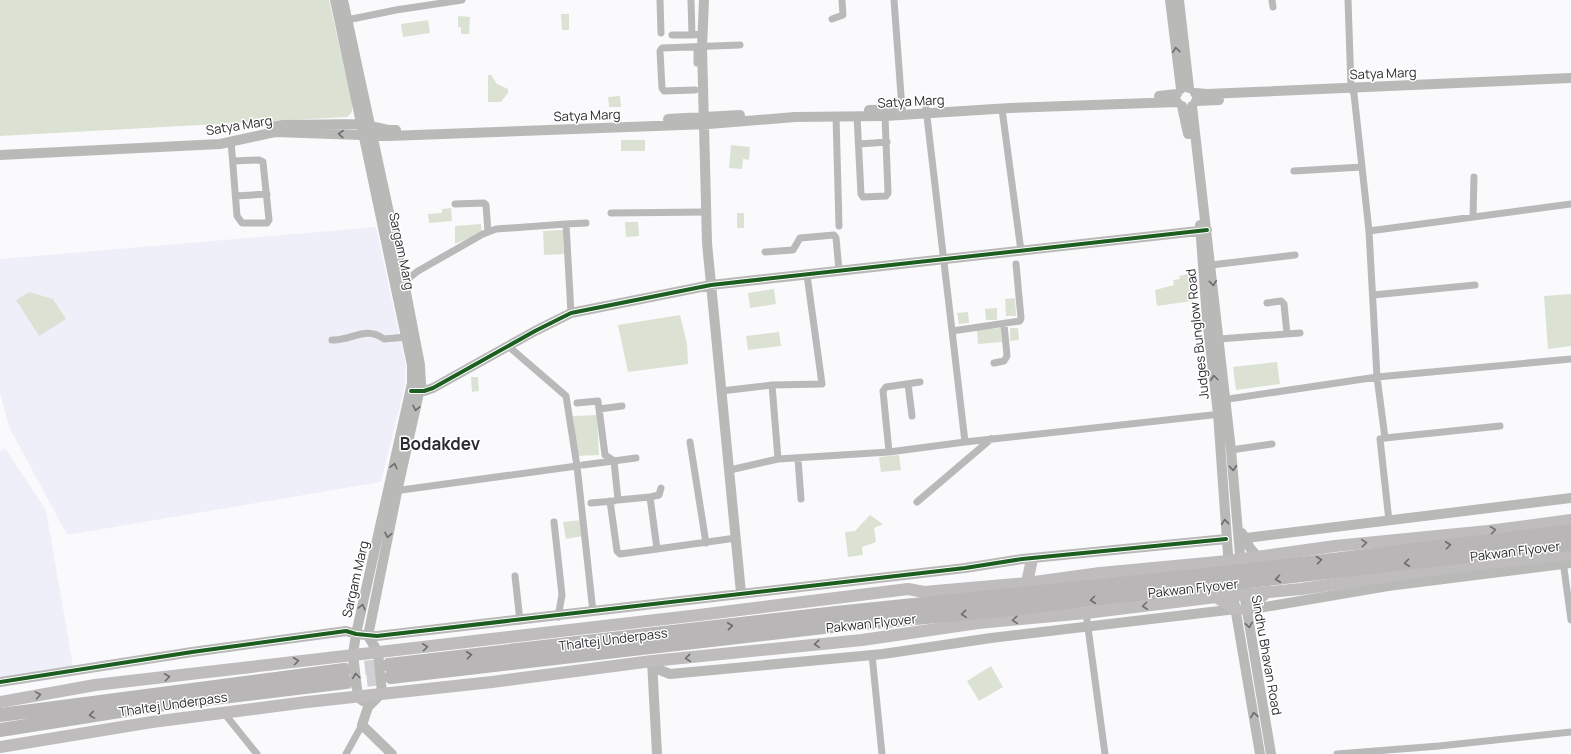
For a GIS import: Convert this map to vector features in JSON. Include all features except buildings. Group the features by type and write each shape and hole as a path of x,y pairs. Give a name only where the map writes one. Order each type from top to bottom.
{"highway":[{"name":"Pakwan Flyover","path":"843,612 1224,573 1571,531"},
{"name":"Pakwan Flyover","path":"815,628 1568,556"},
{"name":"Thaltej Underpass","path":"815,628 390,671 843,612"},
{"name":"Thaltej Underpass","path":"0,715 345,676 0,730"}],"main road":[{"name":"Sargam Marg","path":"335,0 404,282 420,365 421,384 415,392"},
{"name":"Sargam Marg","path":"343,0 366,130 412,365 415,392 393,491 356,634 353,654 358,697"},
{"path":"704,0 703,34 699,47 706,212 711,285 730,470 740,593"},
{"name":"Judges Bunglow Road","path":"1170,0 1186,97 1204,230 1211,265 1219,339 1221,400"},
{"name":"Judges Bunglow Road","path":"1179,0 1186,97"},
{"name":"Satya Marg","path":"1353,91 1571,78"},
{"name":"Satya Marg","path":"0,149 180,142 220,144 275,132 388,130 836,116 885,116 927,111 1186,97 1207,94 1571,84"},
{"name":"Satya Marg","path":"703,121 902,109 927,111 1002,109 1066,103"},
{"name":"Satya Marg","path":"0,155 180,142 222,137 282,125 366,130"},
{"path":"415,392 433,388 571,312 711,285 807,275 896,263 943,260 1204,230"},
{"name":"Judges Bunglow Road","path":"1204,230 1207,319 1223,413 1231,450 1238,528 1234,560"},
{"name":"Judges Bunglow Road","path":"1223,413 1226,539 1234,560"},
{"name":"Sargam Marg","path":"368,636 393,491"},
{"path":"1246,538 1571,498"},
{"path":"843,612 845,604 909,597 924,592 1027,583 1184,564 1234,560 1335,546 1488,531 1571,520"},
{"path":"1238,528 1246,538 1250,548 1258,556"},
{"path":"0,682 192,652 346,631 368,636 520,621 740,593 1032,559 1226,539"},
{"path":"652,661 660,670 670,674 872,655 986,638 1241,610 1453,567 1568,556"},
{"path":"1027,583 1032,559"},
{"name":"Sindhu Bhavan Road","path":"1234,560 1238,595 1271,754"},
{"path":"1184,564 1190,600"},
{"path":"0,747 82,732 382,693 492,682 652,661 862,640 978,623 1086,613 1216,597 1390,581"},
{"path":"0,702 95,685 353,654 908,589 924,592"},
{"path":"1241,610 1267,592"},
{"path":"1216,597 1241,610"},
{"name":"Sindhu Bhavan Road","path":"1241,610 1260,754"},
{"path":"815,628 831,636 877,631 904,633"},
{"path":"368,636 378,652 382,693"},
{"path":"652,661 657,754"},
{"path":"382,693 368,707 362,724 392,754"},
{"path":"358,697 368,707"},
{"path":"0,750 3,754"}],"street":[{"path":"347,20 462,0"},
{"path":"660,0 661,33"},
{"path":"691,0 692,35"},
{"path":"832,18 843,16 842,0"},
{"path":"894,0 902,109"},
{"path":"1348,0 1353,91 1369,231 1377,377 1385,438"},
{"path":"672,35 703,34"},
{"path":"695,90 664,90 662,88 660,51 662,48 740,45"},
{"path":"697,63 699,47"},
{"path":"1002,109 1021,251"},
{"path":"927,111 965,442"},
{"path":"836,116 839,226"},
{"path":"857,116 861,194 863,197 886,196 888,193 885,116"},
{"path":"231,141 237,216 242,223 267,223 269,220 263,162 259,160 233,160"},
{"path":"859,144 887,142"},
{"path":"1294,171 1362,167"},
{"path":"1473,217 1474,177"},
{"path":"236,196 267,194"},
{"path":"455,204 484,203 486,205 488,232"},
{"path":"1369,231 1571,204"},
{"path":"611,213 706,212"},
{"path":"404,282 418,271 496,229 522,226 586,223"},
{"path":"566,224 571,312"},
{"path":"765,252 792,250 800,238 834,235 836,238 839,270"},
{"path":"1211,265 1295,255"},
{"path":"952,331 1017,322 1021,318 1016,264"},
{"path":"721,391 772,385 822,384 807,275"},
{"path":"1373,295 1475,285"},
{"path":"1267,303 1281,301 1284,304 1287,334"},
{"path":"994,363 1004,361 1007,356 1004,324"},
{"path":"332,340 341,340 369,332 376,333 384,339 406,337"},
{"path":"1219,339 1300,333"},
{"path":"508,346 566,396 580,466 594,612"},
{"path":"1221,400 1377,377 1571,359"},
{"path":"889,452 883,391 886,387 920,382"},
{"path":"908,384 912,416"},
{"path":"772,385 778,459"},
{"path":"577,403 598,401 605,455 614,461"},
{"path":"599,409 622,406"},
{"path":"730,470 778,459 798,459 889,452 992,438 1223,413"},
{"path":"1389,521 1380,439 1500,426"},
{"path":"917,502 992,438"},
{"path":"690,442 706,543"},
{"path":"1231,450 1272,444"},
{"path":"393,491 636,458"},
{"path":"798,459 801,499"},
{"path":"614,461 618,500"},
{"path":"591,503 650,497 659,495 661,488"},
{"path":"650,497 657,549"},
{"path":"610,501 616,551 620,554 736,538"},
{"path":"554,522 562,595 558,617"},
{"path":"1568,556 1571,620"},
{"path":"515,576 520,621"},
{"path":"1086,613 1105,754"},
{"path":"872,655 882,754"},
{"path":"224,713 257,754"},
{"path":"346,754 362,724"},
{"path":"1337,754 1439,746 1571,732"},
{"path":"1439,746 1441,754"}],"shaded area":[{"path":"376,227 406,366 405,386 381,482 67,535 9,427 0,393 0,259"},
{"path":"5,448 46,510 73,666 0,678 0,451"}],"green space":[{"path":"0,0 329,0 352,103 352,112 347,117 0,136"},
{"path":"561,14 569,14 569,30 562,30"},
{"path":"458,16 470,17 469,34 461,34 461,27 458,27"},
{"path":"428,20 430,33 403,37 401,24"},
{"path":"488,75 491,75 497,84 508,89 508,93 501,102 488,102"},
{"path":"620,96 621,107 609,107 608,97"},
{"path":"621,140 645,140 645,151 621,151"},
{"path":"731,145 750,147 749,160 743,159 742,169 729,168"},
{"path":"451,208 452,221 429,223 428,214 442,213 442,209"},
{"path":"737,213 744,213 744,228 737,228"},
{"path":"625,222 638,222 639,236 626,237"},
{"path":"481,224 482,233 455,244 455,226"},
{"path":"563,230 564,254 544,255 543,231"},
{"path":"1188,274 1192,301 1157,306 1155,290 1174,285 1173,280 1180,279 1179,276"},
{"path":"774,289 776,304 750,308 748,293"},
{"path":"29,292 53,299 66,319 39,336 16,300"},
{"path":"1571,294 1571,346 1548,349 1544,296"},
{"path":"1015,298 1016,316 1006,316 1005,299"},
{"path":"997,308 997,320 986,320 985,309"},
{"path":"968,312 969,323 959,324 957,313"},
{"path":"680,315 687,344 688,364 628,372 618,325"},
{"path":"1001,328 1002,342 978,344 977,330"},
{"path":"1010,328 1018,328 1019,340 1010,341"},
{"path":"779,332 781,346 748,350 746,336"},
{"path":"1277,362 1280,384 1236,390 1233,367"},
{"path":"471,377 478,377 479,391 472,392"},
{"path":"597,415 599,455 575,456 573,416"},
{"path":"899,455 901,470 881,472 879,457"},
{"path":"870,515 883,524 874,528 876,542 862,547 863,555 848,557 845,532 855,531"},
{"path":"581,520 583,536 566,539 563,522"},
{"path":"991,666 1003,687 979,701 967,681"}],"tunnel":[{"path":"344,670 389,665"},
{"path":"346,682 391,677"}],"cycle path":[{"path":"411,391 424,391 433,388 535,331 571,313 711,285 1207,230"},
{"path":"0,682 192,652 346,631 356,634 377,636 965,568 1022,559 1226,539"}],"district":[{"name":"Bodakdev","path":"440,443"}]}
